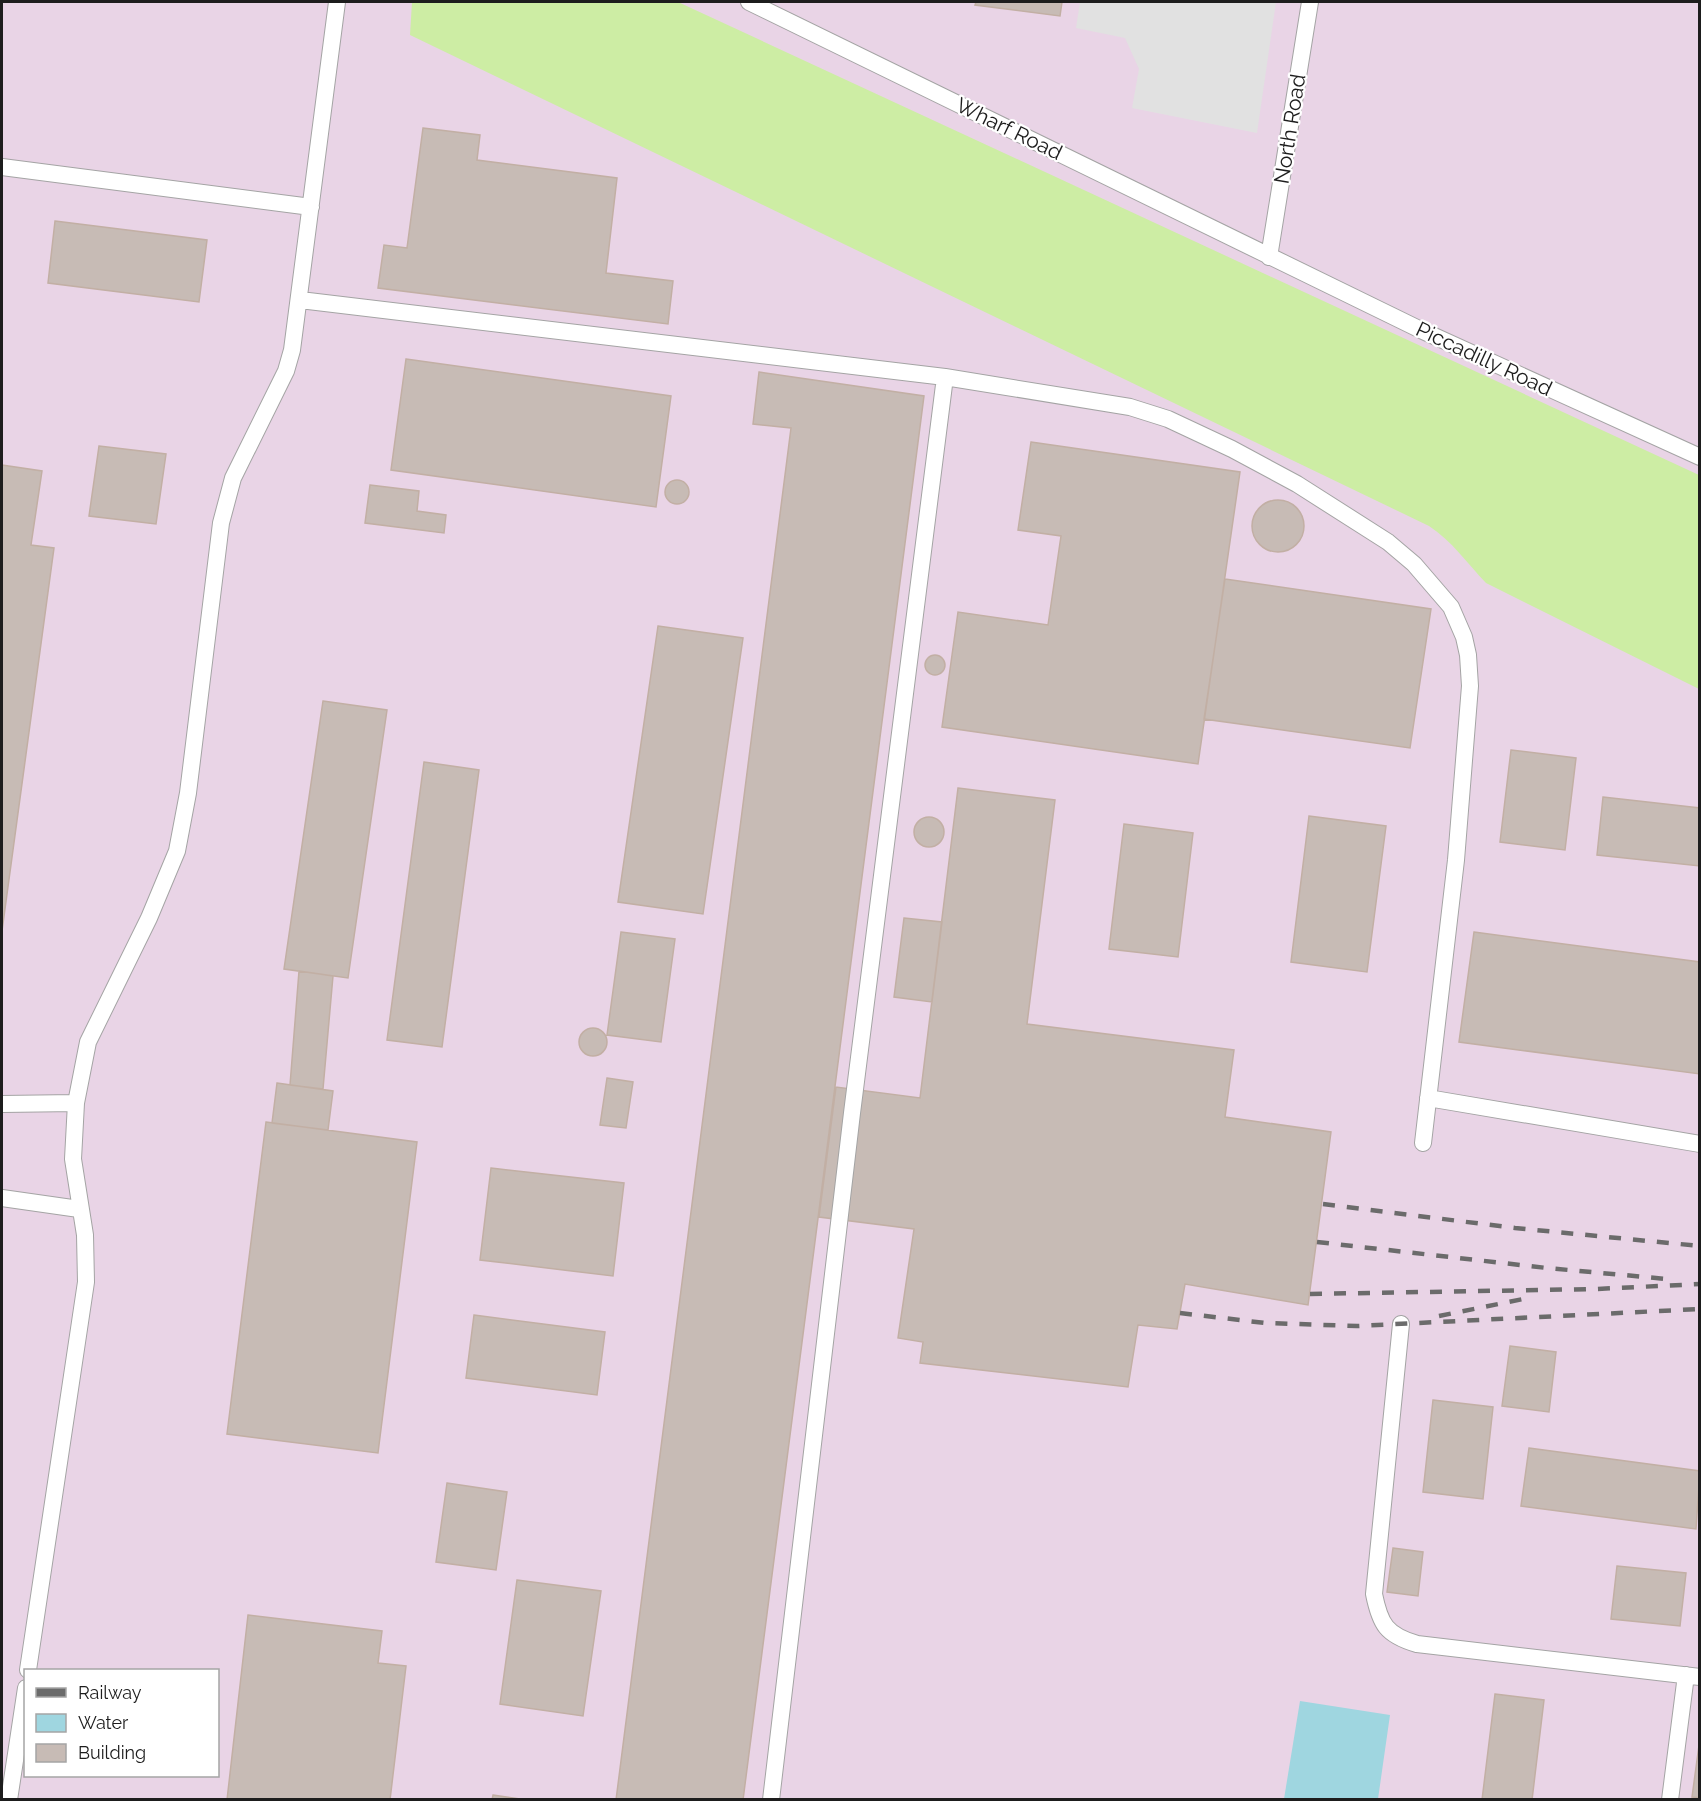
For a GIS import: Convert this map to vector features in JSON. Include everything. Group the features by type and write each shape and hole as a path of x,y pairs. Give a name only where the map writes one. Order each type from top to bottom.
{"lane":[{"path":"28,1669 86,1282 85,1235 79,1209 73,1159 76,1102 88,1042 110,993 149,918 177,851 188,793 220,523 233,478 286,371 300,300 337,2"},
{"name":"Wharf Road","path":"749,2 1269,257"},
{"name":"North Road","path":"1269,257 1310,2"},
{"path":"2,167 311,207"},
{"name":"Piccadilly Road","path":"1269,257 1423,331 1700,457"},
{"path":"300,300 945,377 1130,408 1168,419 1232,449 1341,511 1414,564 1451,607 1464,637 1470,686 1454,881 1423,1143"},
{"path":"771,1800 852,1113 945,377"},
{"path":"1428,1098 1700,1144"},
{"path":"2,1104 76,1102"},
{"path":"2,1198 79,1209"},
{"path":"1401,1324 1374,1594 1379,1620 1403,1640 1417,1644 1693,1676 1670,1800"},
{"path":"9,1800 24,1701"}],"shaded area":[{"path":"2,2 1699,2 1699,1799 2,1800"},
{"path":"1080,2 1276,2 1257,133 1132,108 1139,69 1125,38 1076,28"}],"green space":[{"path":"412,2 678,2 1699,475 1699,689 1486,583 1452,545 1429,526 410,35"}],"water":[{"path":"1300,1701 1390,1715 1378,1799 1284,1799"}],"building":[{"path":"976,2 1062,2 1060,16 975,5"},
{"path":"423,128 480,135 477,160 617,178 606,273 673,281 668,324 378,288 384,245 407,248"},
{"path":"55,221 207,240 199,302 48,283"},
{"path":"406,359 671,396 656,507 391,470"},
{"path":"759,372 924,396 743,1800 616,1800 791,428 753,424"},
{"path":"1031,442 1240,472 1198,764 942,727 958,612 1048,625 1061,536 1018,530"},
{"path":"99,446 166,454 156,524 89,516"},
{"path":"2,465 42,471 31,545 54,548 2,931"},
{"path":"672,480 682,480 689,487 689,497 682,504 672,504 665,497 665,487"},
{"path":"370,485 419,491 417,511 446,515 444,533 365,523"},
{"path":"1278,500 1292,504 1300,512 1304,526 1300,540 1292,548 1278,552 1264,548 1256,540 1252,526 1256,512 1264,504"},
{"path":"1225,579 1431,609 1410,748 1204,719"},
{"path":"658,626 743,638 703,914 618,902"},
{"path":"935,655 942,658 945,665 942,672 935,675 928,672 925,665 928,658"},
{"path":"323,701 387,710 348,978 284,969"},
{"path":"1511,750 1576,758 1565,850 1500,842"},
{"path":"424,762 479,770 442,1047 387,1040"},
{"path":"958,788 1055,800 1027,1024 1234,1050 1225,1117 1331,1132 1308,1305 1185,1284 1177,1329 1138,1325 1128,1387 920,1363 923,1342 898,1338 914,1229 819,1217 836,1087 920,1098"},
{"path":"1603,797 1700,808 1700,866 1597,855"},
{"path":"1309,816 1386,826 1367,972 1291,962"},
{"path":"929,817 940,821 944,832 940,843 929,847 918,843 914,832 918,821"},
{"path":"1124,824 1193,833 1178,957 1109,949"},
{"path":"904,918 942,922 932,1002 894,997"},
{"path":"621,932 675,939 661,1042 607,1035"},
{"path":"1474,932 1700,962 1700,1074 1459,1042"},
{"path":"299,971 333,976 323,1089 290,1085"},
{"path":"593,1028 603,1032 607,1042 603,1052 593,1056 583,1052 579,1042 583,1032"},
{"path":"607,1078 633,1082 626,1128 600,1125"},
{"path":"277,1083 333,1091 328,1130 272,1123"},
{"path":"266,1122 417,1142 378,1453 227,1434"},
{"path":"491,1168 624,1183 613,1276 480,1260"},
{"path":"474,1315 605,1332 597,1395 466,1378"},
{"path":"1510,1346 1556,1352 1549,1412 1502,1406"},
{"path":"1433,1400 1493,1407 1483,1499 1423,1492"},
{"path":"1529,1448 1700,1471 1696,1529 1521,1506"},
{"path":"447,1483 507,1492 496,1570 436,1562"},
{"path":"1393,1548 1423,1552 1418,1596 1387,1592"},
{"path":"1617,1566 1686,1573 1680,1626 1611,1619"},
{"path":"517,1580 601,1591 583,1716 500,1704"},
{"path":"248,1615 382,1631 378,1663 406,1666 390,1800 227,1800"},
{"path":"1495,1694 1544,1700 1532,1800 1482,1800"},
{"path":"1700,1738 1700,1798 1692,1797"},
{"path":"493,1795 527,1800 492,1800"}],"railway":[{"path":"1323,1204 1515,1228 1700,1246"},
{"path":"1317,1242 1667,1279"},
{"path":"1310,1294 1597,1289 1700,1284"},
{"path":"1439,1316 1533,1297"},
{"path":"1180,1313 1265,1323 1357,1326 1700,1309"}]}
